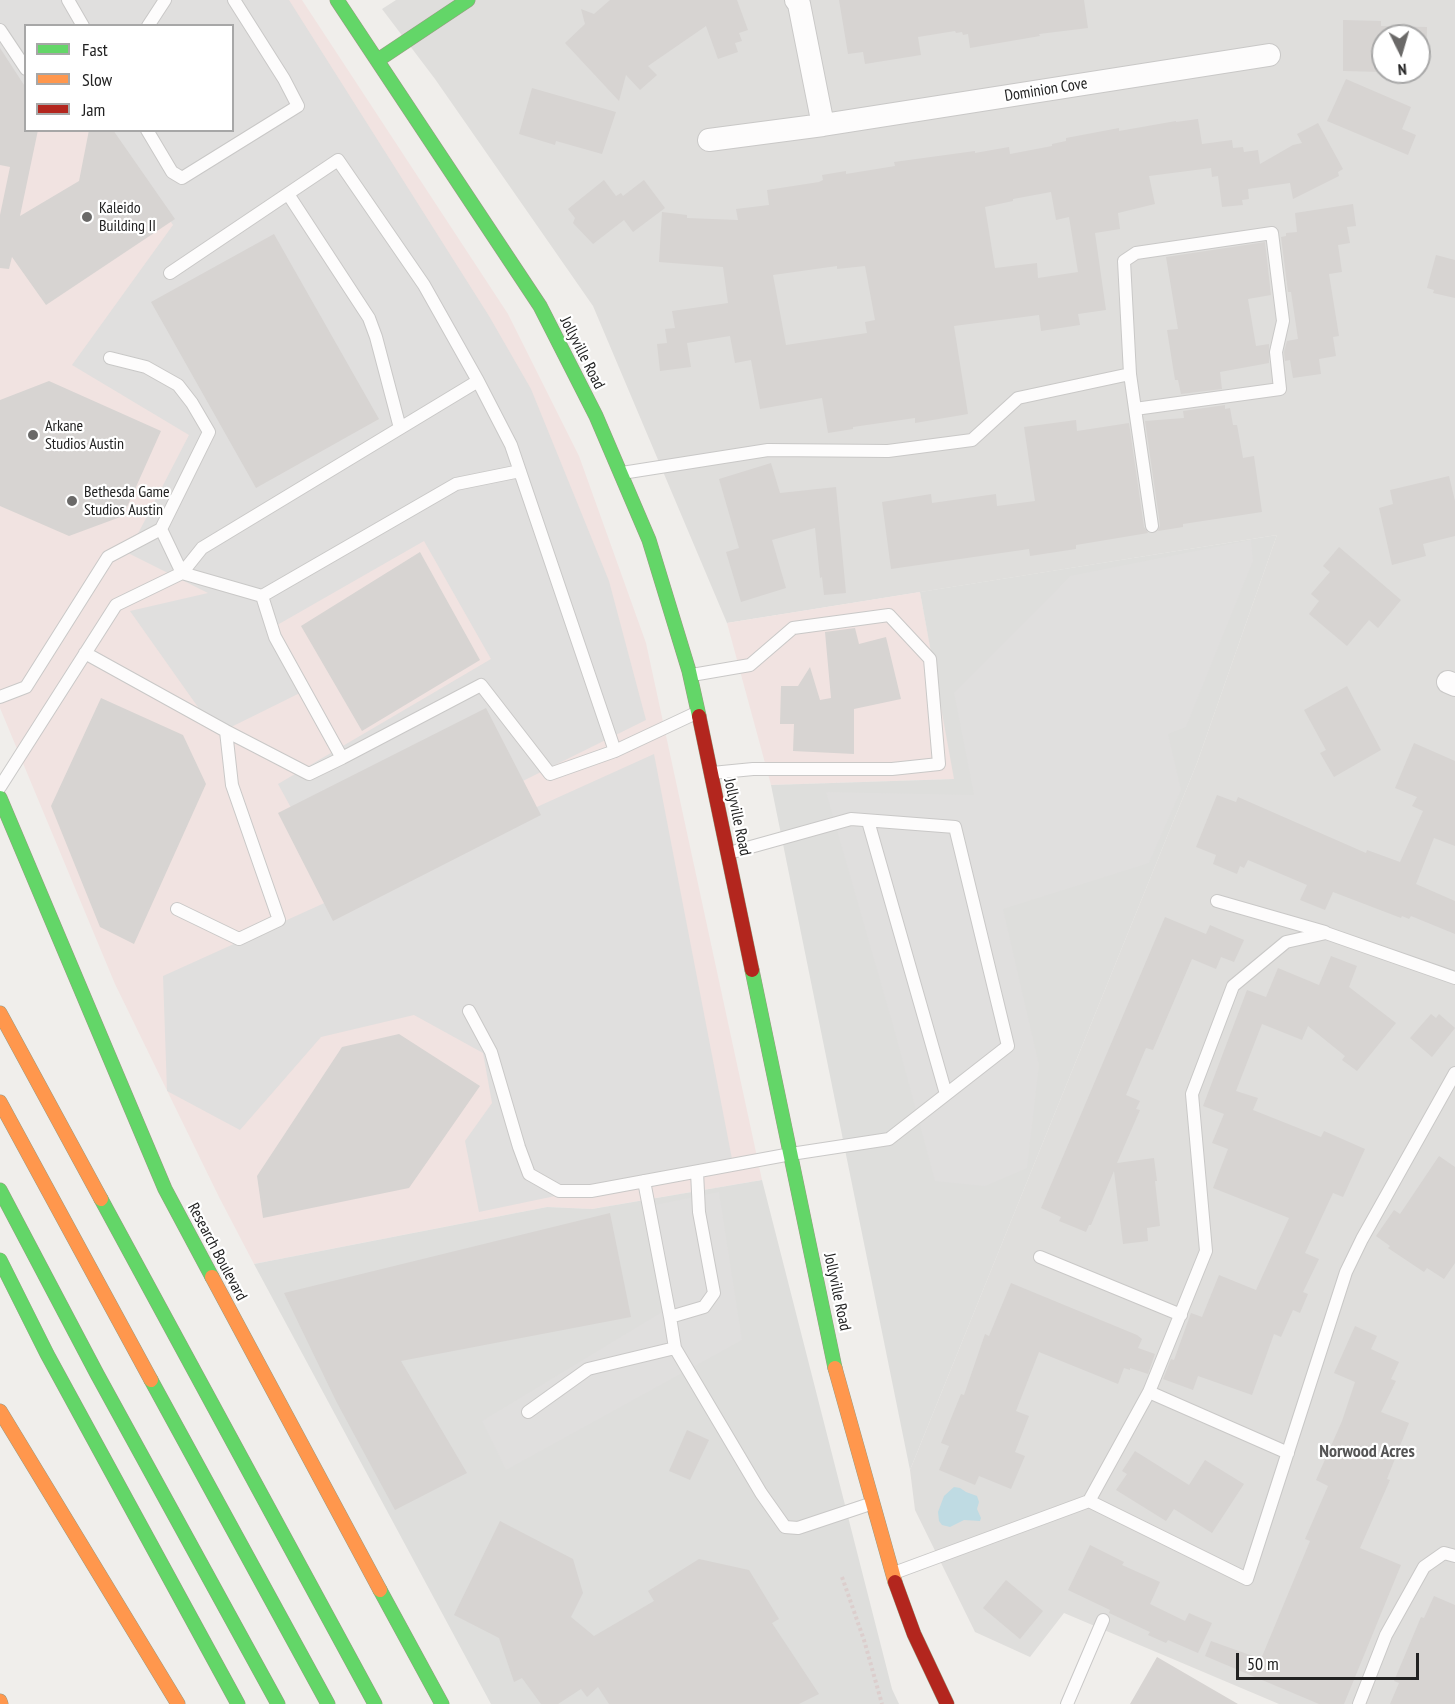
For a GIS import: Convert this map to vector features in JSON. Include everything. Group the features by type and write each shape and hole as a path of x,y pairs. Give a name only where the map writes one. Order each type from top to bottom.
{"main road":[{"name":"Jollyville Road","path":"337,0 540,306 596,416 649,540 690,676 837,1377 892,1573 914,1634 947,1704"},
{"path":"378,60 468,0"},
{"name":"Research Boulevard","path":"0,798 126,1102 165,1189 442,1704"},
{"path":"0,1013 375,1704"},
{"path":"0,1102 328,1704"},
{"path":"0,1190 97,1374 278,1704"},
{"path":"0,1260 47,1354 238,1704"},
{"path":"0,1412 178,1704"},
{"path":"911,1659 914,1634"}],"street":[{"path":"796,0 799,4 824,124"},
{"name":"Dominion Cove","path":"710,140 1269,55"}],"lane":[{"path":"68,0 83,24"},
{"path":"149,24 165,0"},
{"path":"148,132 172,172 182,178 298,106 284,79 234,0"},
{"path":"0,30 24,66"},
{"path":"171,273 338,160 424,285 511,445 615,750"},
{"path":"288,194 369,318 400,428"},
{"path":"1135,409 1280,389 1276,352 1283,321 1272,233 1136,254 1124,261 1130,374 1135,409 1152,526"},
{"path":"0,697 26,687 108,557 161,529 209,432 178,385 146,368 110,358"},
{"path":"620,473 768,450 888,451 972,440 1018,398 1130,374"},
{"path":"0,788 116,605 182,573 202,548 478,381"},
{"path":"161,529 182,573 262,596 456,484 520,471"},
{"path":"262,596 275,637 342,758"},
{"path":"690,676 750,665 793,628 889,615 930,659 939,764 891,769 753,770 711,774"},
{"path":"85,653 226,732 309,774 481,685 550,774 615,750 698,712"},
{"path":"177,909 239,939 279,920 232,785 226,732"},
{"path":"469,1011 491,1052 529,1174 559,1191 591,1191 791,1154 889,1139 1008,1046 955,827 851,819 728,853"},
{"path":"868,821 946,1094"},
{"path":"1217,901 1326,933 1455,978"},
{"path":"892,1573 1089,1501 1149,1392 1206,1251 1192,1094 1233,986 1286,942 1326,933"},
{"path":"1089,1501 1247,1579 1346,1272 1362,1239 1455,1073"},
{"path":"670,1317 704,1307 714,1293 699,1212 697,1172"},
{"path":"645,1181 675,1348 761,1493 785,1527 798,1528 873,1503"},
{"path":"1040,1257 1181,1315"},
{"path":"528,1412 588,1369 675,1348"},
{"path":"1149,1392 1288,1453"},
{"path":"1359,1704 1386,1635 1424,1567 1444,1554 1455,1556"},
{"path":"1067,1704 1103,1620"}],"path":[{"path":"842,1577 864,1640 882,1704"}],"shaded area":[{"path":"0,0 302,0 508,314 579,456 646,643 762,1180 592,1209 547,1207 254,1264 115,984 0,708"},
{"path":"0,0 289,0 489,316 531,389 609,581 646,720 329,877 278,784 491,659 424,541 272,628 306,690 217,734 130,611 208,593 128,553 189,435 72,365 173,225 112,132 234,132 234,24 24,24 24,91 0,57"},
{"path":"396,0 1455,0 1455,1704 1279,1704 1064,1613 1030,1657 975,1632 915,1510 910,1470 1197,763 1277,535 727,623 593,306 435,79 382,9"},
{"path":"1277,535 1197,763 910,1470 771,785 954,779 920,592"},
{"path":"1251,540 1253,561 1186,727 1168,734 1181,790 1149,863 1003,909 1039,1065 1027,1168 985,1186 935,1181 826,792 974,795 954,693 1070,576"},
{"path":"920,592 955,779 771,785 727,623"},
{"path":"654,754 732,1159 479,1212 465,1141 492,1103 483,1053 414,1015 321,1037 240,1130 167,1091 163,976"},
{"path":"762,1180 892,1689 899,1704 491,1704 254,1264 547,1207 592,1209"},
{"path":"719,1192 742,1340 506,1470 482,1421 662,1312 645,1207"}],"water":[{"path":"954,1487 977,1496 980,1521 964,1520 950,1527 942,1525 938,1512 944,1496"}],"building":[{"path":"610,0 737,0 748,30 739,33 742,41 735,43 738,52 718,59 706,26 648,66 657,75 640,90 626,75 619,101 565,43 585,24 581,9 594,14"},
{"path":"839,0 1084,0 1088,28 1039,34 1040,36 970,48 968,34 963,35 962,32 956,33 955,31 918,37 921,55 865,64 863,52 848,54"},
{"path":"1343,20 1381,21 1381,24 1371,24 1371,72 1343,71"},
{"name":"Kaleido Building II","path":"0,48 24,85 24,132 38,132 20,216 79,181 89,132 114,132 175,219 46,305 12,257 9,269 0,268 0,215 10,167 0,165"},
{"path":"1346,79 1411,107 1402,129 1416,135 1408,155 1327,121"},
{"path":"532,88 616,112 602,154 556,141 555,145 519,134"},
{"path":"1198,119 1202,144 1232,140 1233,148 1243,147 1244,152 1258,150 1260,164 1293,145 1302,143 1297,134 1318,123 1343,169 1338,172 1339,176 1293,199 1290,183 1248,189 1249,199 1242,200 1243,205 1222,207 1218,176 1212,177 1211,168 1149,176 1155,204 1118,213 1120,229 1095,233 1106,310 1078,314 1080,325 1041,331 1039,315 954,326 968,414 915,423 915,418 828,433 822,398 760,409 751,360 735,363 730,336 687,343 691,367 660,371 657,344 667,343 665,329 675,328 672,311 728,303 723,267 659,262 662,212 687,215 687,218 738,220 736,209 769,205 767,190 819,182 823,180 822,175 846,171 846,174 895,166 894,162 1009,147 1010,154 1052,146 1052,144 1066,141 1066,138 1119,128 1119,131","holes":["1051,192 1056,220 1069,217 1078,272 1038,278 1037,263 995,268 985,207","837,266 837,269 865,266 875,320 865,322 867,333 786,345 773,275"]},
{"path":"604,180 616,196 621,193 623,196 644,180 665,208 633,232 624,220 593,244 573,223 575,218 568,209"},
{"path":"1353,204 1356,226 1347,227 1350,243 1338,245 1342,272 1329,274 1339,336 1333,337 1336,356 1319,359 1321,374 1293,378 1290,360 1285,361 1284,352 1287,341 1298,339 1291,292 1288,292 1281,237 1286,236 1286,233 1297,232 1295,213"},
{"path":"274,234 379,419 256,488 151,302"},
{"path":"1265,242 1271,295 1248,299 1256,346 1269,344 1269,363 1220,372 1222,389 1181,394 1178,380 1175,380 1167,330 1178,329 1166,257"},
{"path":"1436,255 1455,260 1455,298 1433,293 1434,290 1427,288"},
{"path":"49,381 161,431 123,516 69,536 0,506 0,400"},
{"path":"1225,405 1225,409 1230,408 1233,425 1237,425 1243,458 1254,456 1262,512 1183,524 1183,527 1158,531 1160,525 1145,421 1184,418 1183,411"},
{"path":"1076,420 1077,431 1129,423 1144,527 1148,533 1076,545 1076,549 1030,556 1029,549 891,569 882,502 931,494 932,503 996,494 997,506 1035,501 1024,427"},
{"path":"771,463 780,493 836,487 846,593 824,595 815,528 772,540 786,588 741,602 726,552 739,548 719,479"},
{"path":"1449,476 1455,501 1455,536 1423,544 1426,556 1392,565 1379,508 1393,504 1390,490"},
{"path":"1339,547 1401,600 1378,628 1369,620 1347,646 1309,614 1319,601 1311,594 1330,572 1323,566"},
{"path":"420,552 480,660 362,731 301,626"},
{"path":"855,628 859,644 886,637 901,699 854,709 854,754 793,751 794,724 780,724 781,686 798,686 810,667 820,700 831,698 825,632"},
{"path":"1347,686 1381,750 1334,777 1320,753 1326,750 1304,710"},
{"path":"101,698 183,735 206,784 134,944 100,927 51,806"},
{"path":"486,708 541,815 333,921 278,813"},
{"path":"1414,743 1455,761 1455,846 1434,838 1416,884 1455,901 1455,934 1411,916 1409,919 1402,916 1401,918 1333,892 1325,910 1300,900 1307,885 1248,860 1244,868 1240,866 1237,874 1213,864 1216,855 1196,847 1217,795 1236,802 1238,797 1366,853 1367,850 1400,862 1423,811 1412,806 1417,797 1395,788"},
{"path":"1165,917 1206,934 1210,925 1244,940 1234,962 1221,957 1216,969 1192,959 1153,1050 1146,1048 1126,1095 1140,1101 1136,1109 1140,1110 1117,1163 1154,1158 1160,1226 1147,1228 1148,1241 1123,1244 1114,1171 1086,1232 1059,1221 1061,1217 1041,1208"},
{"path":"1331,956 1357,966 1349,987 1396,1023 1357,1071 1342,1060 1345,1056 1308,1026 1302,1040 1262,1024 1236,1091 1258,1098 1253,1110 1321,1137 1324,1131 1365,1149 1343,1197 1333,1193 1305,1253 1319,1259 1303,1292 1308,1294 1300,1313 1293,1310 1281,1337 1274,1334 1252,1395 1198,1376 1193,1390 1163,1379 1171,1359 1174,1360 1191,1313 1202,1317 1219,1275 1256,1290 1289,1218 1213,1188 1228,1149 1212,1143 1224,1114 1203,1106 1247,990 1266,997 1278,968 1319,985"},
{"path":"1431,1014 1436,1018 1439,1014 1455,1028 1432,1057 1410,1038"},
{"path":"399,1034 480,1086 409,1188 263,1218 257,1176 342,1047"},
{"path":"1439,1156 1455,1167 1455,1263 1444,1279 1427,1268 1424,1272 1388,1248 1390,1246 1376,1236 1394,1210 1400,1214"},
{"path":"610,1213 631,1317 401,1361 467,1473 395,1510 336,1401 284,1293"},
{"path":"1011,1283 1137,1335 1142,1339 1138,1348 1155,1354 1148,1374 1124,1368 1118,1384 1039,1352 1016,1411 1029,1416 1015,1452 1025,1456 1011,1489 979,1476 975,1485 939,1470 949,1446 941,1443 961,1394 964,1395 985,1334 989,1336"},
{"path":"1355,1326 1377,1336 1371,1349 1399,1362 1391,1379 1396,1381 1381,1412 1409,1423 1387,1479 1390,1480 1360,1548 1401,1565 1344,1704 1319,1704 1205,1656 1211,1641 1261,1659 1310,1541 1305,1539 1328,1486 1316,1480 1342,1421 1355,1382 1334,1373"},
{"path":"687,1430 709,1440 690,1480 669,1471"},
{"path":"1135,1451 1189,1485 1205,1460 1244,1484 1212,1533 1174,1509 1166,1521 1116,1490 1127,1474 1122,1471"},
{"path":"500,1521 573,1559 583,1593 571,1617 594,1636 654,1601 648,1591 699,1559 749,1570 779,1619 772,1623 819,1694 799,1704 609,1704 598,1687 587,1697 581,1689 558,1704 541,1704 522,1678 514,1682 499,1638 454,1615"},
{"path":"1090,1545 1124,1562 1122,1565 1160,1582 1150,1604 1185,1621 1189,1613 1212,1623 1198,1653 1168,1640 1166,1643 1148,1635 1150,1632 1068,1590"},
{"path":"1006,1580 1043,1611 1020,1639 983,1608"},
{"path":"1434,1596 1455,1605 1455,1704 1390,1704 1399,1683 1394,1681 1421,1617 1424,1618"},
{"path":"1157,1657 1238,1704 1130,1704"}],"traffic: fast":[{"path":"337,0 540,306 596,416 649,540 689,671 699,716"},
{"path":"378,60 468,0"},
{"path":"0,798 165,1189 212,1277"},
{"path":"752,970 835,1368"},
{"path":"0,1190 97,1374 278,1704"},
{"path":"101,1199 375,1704"},
{"path":"0,1260 47,1354 238,1704"},
{"path":"151,1380 328,1704"},
{"path":"380,1590 442,1704"}],"traffic: slow":[{"path":"0,1013 101,1199"},
{"path":"0,1102 151,1380"},
{"path":"212,1277 380,1590"},
{"path":"835,1368 895,1582"},
{"path":"0,1411 178,1704"}],"traffic: jam":[{"path":"699,716 752,970"},
{"path":"895,1582 914,1634 947,1704"}],"place":[{"name":"Kaleido Building II","path":"87,217"},
{"name":"Arkane Studios Austin","path":"33,435"},
{"name":"Bethesda Game Studios Austin","path":"72,501"}],"district":[{"name":"Norwood Acres","path":"1367,1452"}]}
